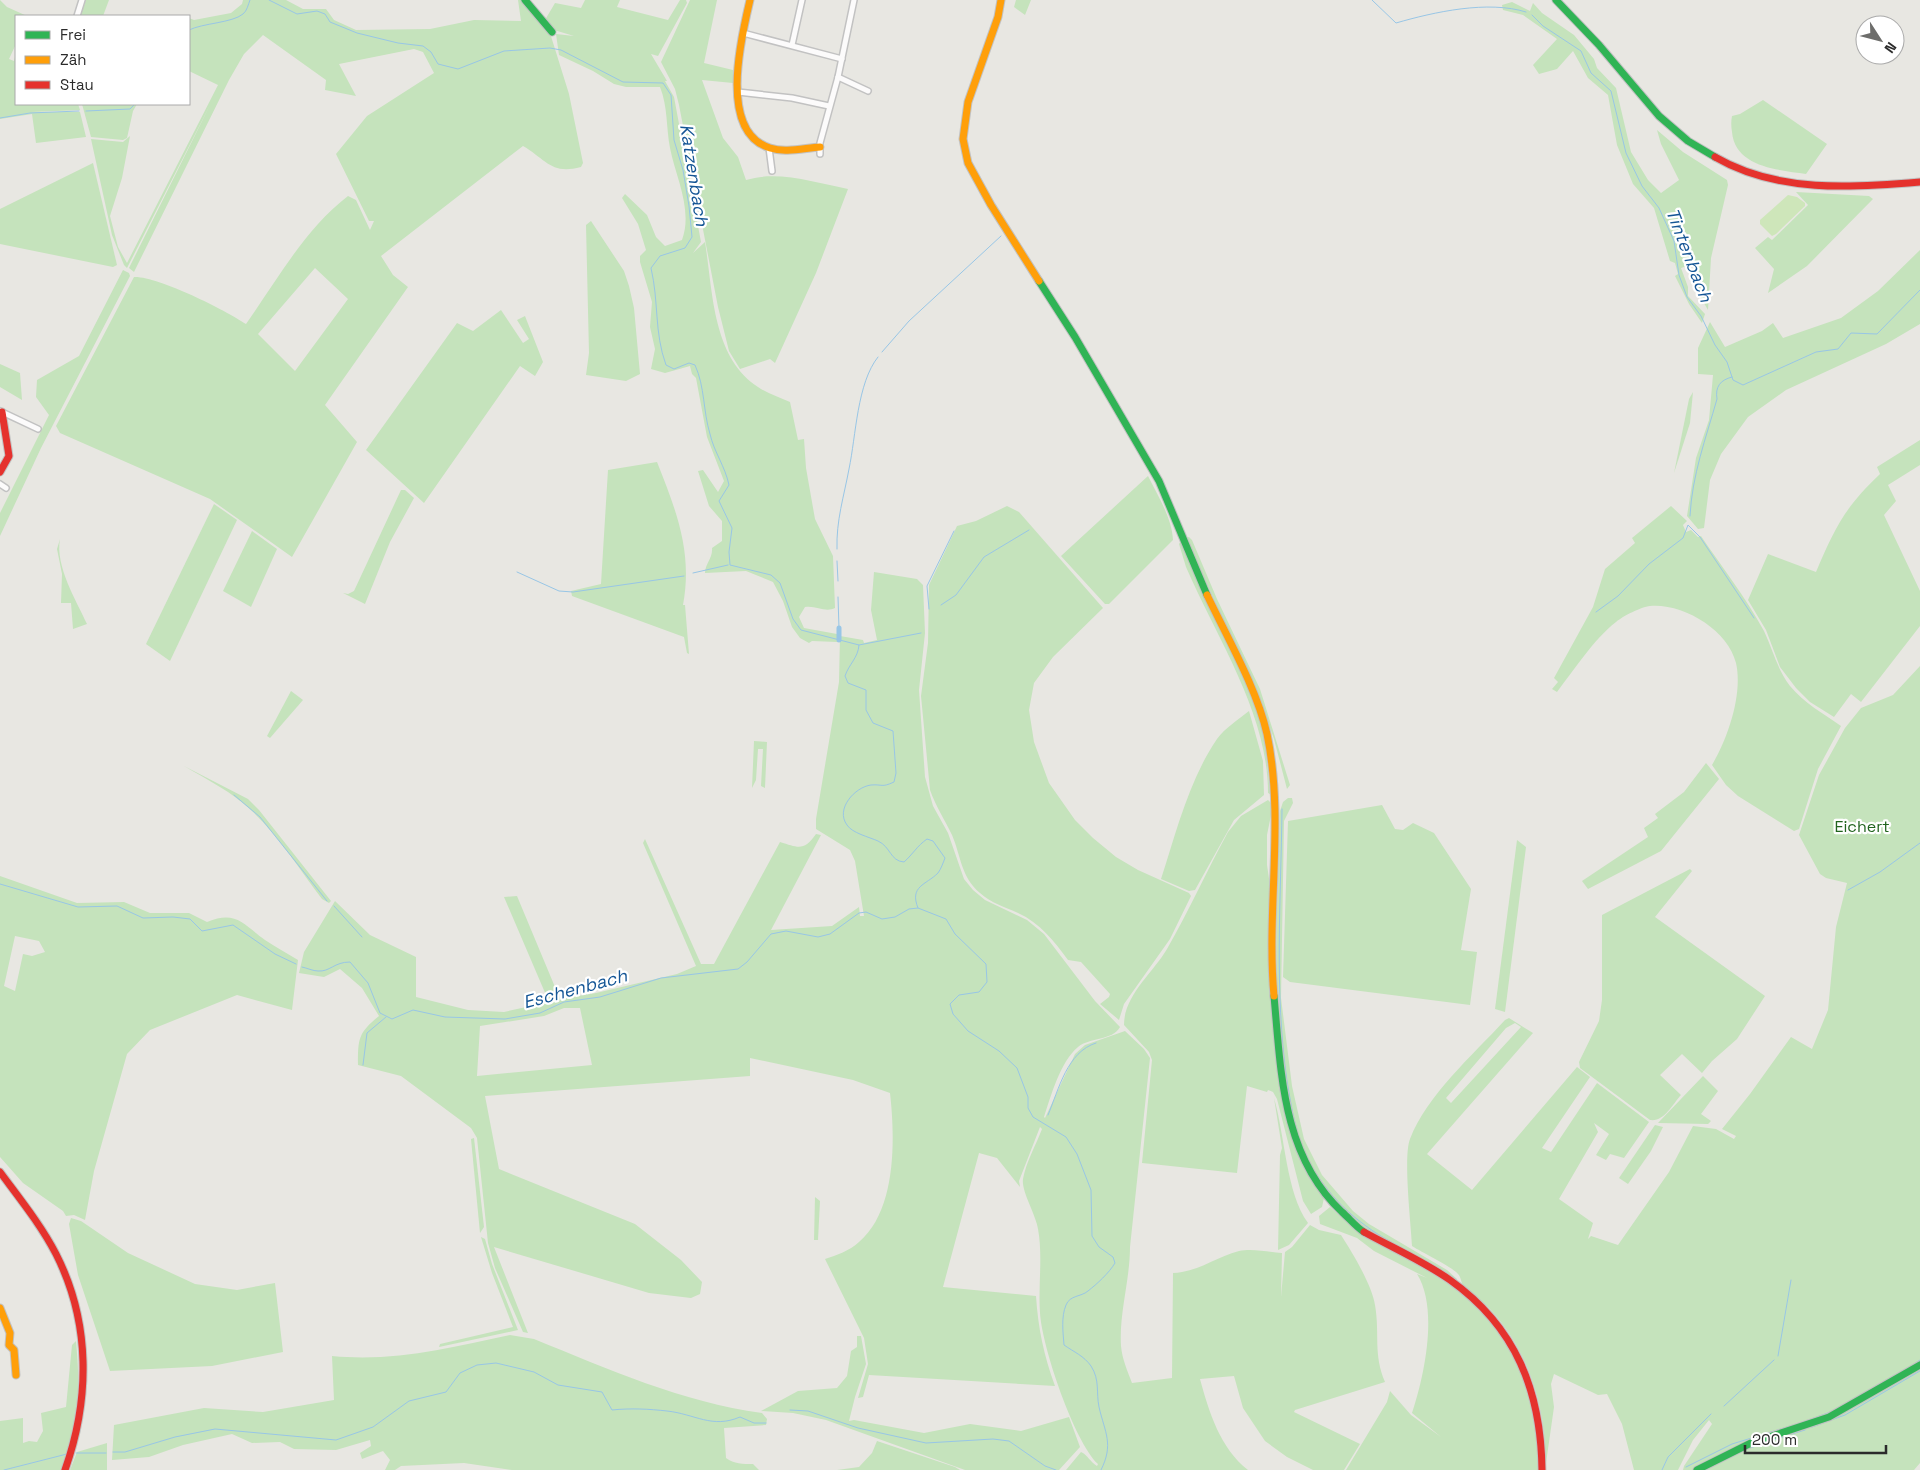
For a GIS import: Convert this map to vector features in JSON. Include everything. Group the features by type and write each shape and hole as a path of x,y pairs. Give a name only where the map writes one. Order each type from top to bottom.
{"main road":[{"path":"525,0 552,32"},
{"path":"750,0 738,62 738,92 742,117 751,136 759,144 769,148 820,151"},
{"path":"1001,0 998,16 968,102 963,139 968,163 991,205 1075,336 1159,482 1201,582 1254,695 1267,734 1276,796 1273,987 1280,1065 1289,1122 1295,1143 1315,1182 1348,1220 1361,1230 1451,1281 1497,1324 1523,1364 1532,1388 1542,1438 1542,1470"},
{"path":"1556,0 1658,115 1686,141 1716,160 1755,176 1810,185 1850,188 1920,182"},
{"path":"0,472 10,456 1,411"},
{"path":"0,1172 50,1244 69,1283 80,1323 84,1367 81,1416 75,1443 65,1470"},
{"path":"0,1308 10,1333 9,1345 14,1350 16,1375"},
{"path":"1697,1470 1751,1443 1829,1417 1920,1365"}],"street":[{"path":"77,15 82,0"},
{"path":"792,45 802,0"},
{"path":"820,151 854,0"},
{"path":"743,33 842,60"},
{"path":"838,77 868,91"},
{"path":"738,92 792,98 829,106"},
{"path":"769,148 772,171"},
{"path":"1,411 38,429"},
{"path":"0,484 6,488"}],"green space":[{"path":"0,0 7,7 25,15 15,15 15,46 9,59 14,61 15,57 15,105 78,105 80,110 32,112 80,112 86,137 36,143 32,114 0,119"},
{"path":"86,0 109,0 103,15 80,15"},
{"path":"243,0 286,0 303,9 326,9 334,20 356,30 430,29 474,20 521,21 518,0 525,0 550,33 569,94 583,163 581,167 571,169 556,168 523,146 381,256 393,275 408,287 325,405 357,442 292,557 210,499 60,433 56,426 134,277 145,278 174,288 208,303 246,324 305,239 348,196 356,200 370,230 374,221 369,221 336,154 367,116 434,73 423,52 414,49 339,64 356,96 325,90 326,80 263,35 244,54 229,80 134,272 129,268 210,105 127,268 124,265 112,235 91,139 123,142 130,136 122,178 110,216 118,247 127,263 218,85 190,71 190,18 194,20 231,13 242,4","holes":["315,268 348,299 295,371 258,334"]},
{"path":"585,0 620,0 617,7 668,20 680,0 686,0 687,3 658,56 651,54 674,97 701,242 693,253 705,242 717,322 731,359 743,374 758,387 790,402 798,440 804,439 806,468 815,519 833,556 835,608 828,610 805,607 799,617 804,628 837,634 837,642 812,641 809,643 800,638 792,627 783,601 773,582 746,571 705,573 712,548 722,541 722,521 709,506 698,471 703,470 718,492 724,481 707,437 696,378 692,374 690,366 665,373 651,369 655,349 650,327 652,302 640,262 640,256 646,250 638,224 622,198 625,194 647,215 656,237 665,246 682,240 685,229 685,206 670,148 664,102 660,87 626,87 614,84 593,71 559,55 556,34 574,36 554,30 545,20 555,3 581,8"},
{"path":"690,0 717,0 704,63 733,70 733,83 702,80 723,138 738,157 746,180 758,177 784,177 848,189 816,273 775,363 770,359 740,369 729,351 718,307 679,105 675,89 661,62"},
{"path":"1016,0 1031,0 1025,15 1014,7"},
{"path":"1512,2 1530,11 1533,3 1542,13 1574,35 1594,59 1597,68 1616,88 1631,152 1648,180 1661,193 1679,180 1661,144 1657,130 1683,152 1727,180 1728,185 1711,258 1708,310 1697,291 1699,280 1693,264 1681,268 1688,287 1688,296 1705,314 1702,323 1689,304 1675,276 1678,274 1675,263 1670,261 1654,208 1633,184 1617,145 1608,95 1588,78 1573,51 1557,69 1539,74 1533,65 1557,39 1523,15 1503,10 1502,5"},
{"path":"1763,100 1827,144 1806,174 1760,165 1749,160 1735,144 1731,128 1732,116 1740,114"},
{"path":"82,105 136,105 133,111 127,138 123,140 91,137"},
{"path":"93,163 117,265 113,267 0,244 0,209"},
{"path":"1796,192 1869,196 1873,199 1807,266 1768,293 1774,269 1755,248 1768,237 1772,240 1808,205"},
{"path":"1788,195 1797,197 1805,203 1805,206 1772,236 1760,224 1760,220"},
{"path":"591,221 624,271 634,308 640,374 626,381 586,375 589,353 586,225"},
{"path":"1920,250 1920,324 1886,344 1786,390 1748,417 1721,454 1710,480 1704,528 1698,529 1687,516 1696,458 1709,420 1713,375 1698,374 1698,348 1710,322 1725,347 1762,331 1773,323 1783,338 1841,318 1878,291"},
{"path":"123,270 129,273 130,276 41,448 0,536 0,513 49,415 36,397 37,380 79,356"},
{"path":"501,310 523,343 529,339 517,320 525,316 543,362 535,376 520,366 424,503 366,450 457,323 473,331"},
{"path":"0,364 20,373 22,400 0,387"},
{"path":"1693,392 1690,423 1674,473 1689,399"},
{"path":"1920,440 1920,465 1888,485 1896,501 1884,515 1920,591 1920,626 1861,702 1851,694 1834,717 1810,702 1796,688 1780,667 1766,630 1748,600 1768,554 1816,572 1835,531 1849,508 1880,474 1877,467"},
{"path":"657,462 676,514 684,549 686,586 683,605 685,605 689,654 687,653 684,637 572,596 571,591 601,584 608,470"},
{"path":"1148,476 1167,515 1173,540 1109,604 1105,604 1061,556"},
{"path":"401,490 405,490 414,498 390,542 365,604 343,593 348,594 354,591"},
{"path":"214,504 237,520 170,661 146,644"},
{"path":"1007,506 1019,512 1103,608 1053,657 1034,683 1029,710 1034,742 1049,783 1075,820 1116,857 1138,870 1189,893 1191,896 1170,939 1124,1004 1119,1020 1100,1004 1110,994 1081,962 1068,960 1040,927 1026,917 989,899 974,887 965,873 952,835 930,790 921,696 928,643 929,585 957,526 976,521"},
{"path":"1671,506 1687,521 1683,525 1686,532 1691,530 1698,537 1701,536 1742,595 1764,631 1778,666 1790,686 1808,703 1841,726 1818,769 1799,829 1794,831 1738,796 1726,785 1712,765 1733,716 1738,675 1736,663 1724,640 1702,621 1690,614 1663,606 1650,606 1632,612 1616,622 1600,637 1557,692 1552,689 1558,682 1554,678 1593,607 1605,569 1635,543 1632,538"},
{"path":"252,531 277,549 251,607 223,591"},
{"path":"1189,537 1260,689 1290,785 1287,789 1274,739 1260,700 1186,538"},
{"path":"60,539 59,549 63,571 87,624 73,629 71,603 61,603 62,574 57,549"},
{"path":"1181,541 1251,693 1265,740 1270,794 1268,793 1266,763 1260,734 1250,705 1239,677 1186,567 1179,544"},
{"path":"874,572 917,579 923,585 925,633 919,690 925,777 933,806 948,833 964,879 985,900 1027,920 1044,934 1095,1001 1120,1027 1112,1035 1083,1044 1072,1053 1061,1070 1044,1117 1075,1054 1085,1045 1125,1031 1144,1049 1150,1058 1121,1334 1121,1346 1125,1365 1132,1383 1172,1378 1173,1273 1191,1270 1244,1250 1282,1253 1281,1297 1285,1252 1292,1247 1310,1225 1319,1230 1341,1235 1361,1269 1373,1297 1379,1362 1385,1382 1295,1410 1294,1412 1360,1444 1344,1470 1313,1470 1287,1457 1265,1441 1243,1408 1234,1376 1200,1379 1217,1429 1230,1451 1248,1470 1066,1470 1081,1452 1097,1466 1098,1464 1079,1435 1070,1415 1053,1370 1042,1328 1037,1223 1023,1184 1026,1166 1042,1129 1040,1127 1019,1181 1020,1187 997,1158 979,1153 943,1287 1036,1296 1042,1342 1055,1386 869,1375 863,1397 858,1398 868,1364 864,1338 825,1259 847,1250 859,1242 871,1228 881,1211 891,1172 893,1130 890,1093 853,1080 750,1058 750,1076 485,1096 499,1169 635,1224 681,1260 702,1282 700,1294 691,1298 649,1293 494,1247 528,1333 523,1332 495,1268 488,1243 477,1138 471,1128 401,1076 358,1065 358,1049 363,1032 379,1016 362,988 340,969 324,977 299,973 304,952 335,901 370,935 416,957 416,997 468,1010 504,1012 549,1002 504,897 517,896 560,999 596,993 677,974 696,966 643,843 645,839 701,964 714,964 780,842 801,847 808,843 816,834 821,835 771,930 832,926 859,907 860,916 864,916 855,861 850,850 816,829 816,819 839,682 840,636 863,640 864,643 877,640 871,610","holes":["564,1008 580,1008 592,1065 477,1076 480,1026 544,1016"]},
{"name":"Eichert","path":"1920,666 1920,1362 1834,1412 1734,1447 1693,1470 1683,1470 1712,1424 1709,1420 1693,1440 1678,1470 1634,1470 1622,1424 1607,1394 1598,1395 1554,1374 1551,1384 1554,1407 1545,1470 1543,1426 1539,1404 1525,1362 1515,1343 1489,1308 1463,1285 1458,1274 1443,1263 1412,1246 1407,1175 1410,1139 1427,1107 1451,1076 1509,1018 1533,1033 1427,1154 1472,1190 1577,1067 1590,1077 1542,1148 1551,1152 1597,1083 1649,1122 1624,1158 1610,1154 1606,1160 1596,1155 1609,1134 1594,1123 1598,1132 1559,1199 1593,1223 1588,1239 1591,1236 1618,1245 1669,1172 1693,1126 1716,1129 1734,1139 1736,1136 1722,1129 1791,1037 1812,1049 1828,1010 1836,927 1847,883 1826,878 1820,874 1799,835 1819,775 1845,728 1861,708 1893,695","holes":["1515,1023 1521,1027 1451,1103 1446,1098 1506,1028"]},
{"path":"291,691 303,700 270,738 267,736"},
{"path":"1249,711 1263,761 1264,795 1234,820 1195,890 1189,891 1161,879 1178,825 1191,789 1207,755 1220,735"},
{"path":"754,741 767,742 765,788 761,786 763,749 758,749 756,780 752,788"},
{"path":"1706,763 1719,779 1661,851 1588,889 1582,881 1648,837 1644,828 1658,818 1655,814 1684,792"},
{"path":"184,766 248,799 259,810 331,901 329,903 322,899 280,842 252,811 228,792"},
{"path":"1288,798 1292,798 1293,803 1284,821 1281,998 1292,1086 1304,1139 1322,1175 1353,1211 1369,1224 1447,1270 1457,1279 1455,1280 1360,1224 1332,1200 1308,1165 1293,1121 1283,1070 1278,1015 1277,904 1280,811 1283,802"},
{"path":"1268,800 1273,805 1267,835 1267,865 1272,899 1271,945 1285,1116 1324,1198 1322,1207 1311,1214 1303,1201 1277,1099 1273,1092 1268,1090 1267,1092 1247,1086 1237,1173 1142,1163 1152,1060 1149,1052 1124,1025 1125,1014 1134,994 1167,949 1228,832 1241,816"},
{"path":"1382,805 1395,829 1403,830 1413,823 1434,833 1471,889 1461,950 1477,952 1470,1005 1290,982 1283,977 1288,821"},
{"path":"1517,840 1526,847 1505,1012 1495,1009"},
{"path":"1690,869 1692,871 1655,917 1765,996 1737,1039 1712,1061 1702,1073 1682,1054 1660,1075 1681,1095 1664,1116 1650,1120 1580,1068 1579,1062 1599,1021 1602,1000 1602,915"},
{"path":"0,876 77,903 124,902 150,913 189,913 207,922 232,918 245,924 269,943 298,960 292,1010 237,995 150,1030 127,1054 94,1171 85,1220 74,1215 66,1216 63,1211 23,1183 0,1157","holes":["15,936 39,941 45,952 32,956 23,954 15,991 4,986"]},
{"path":"1703,1076 1718,1091 1701,1114 1711,1121 1708,1124 1658,1123"},
{"path":"1274,1098 1290,1180 1301,1211 1308,1223 1289,1245 1278,1250 1280,1155 1282,1148"},
{"path":"1655,1125 1663,1127 1651,1151 1628,1184 1619,1178"},
{"path":"474,1138 484,1227 480,1233 471,1139"},
{"path":"815,1197 820,1201 818,1240 814,1240"},
{"path":"1330,1207 1360,1233 1449,1282 1481,1310 1510,1347 1528,1385 1538,1421 1540,1470 1346,1470 1387,1402 1390,1391 1411,1415 1441,1437 1412,1413 1425,1362 1428,1324 1424,1289 1417,1274 1427,1278 1374,1251 1357,1238 1320,1224 1319,1216"},
{"path":"71,1218 81,1221 128,1253 195,1284 237,1290 275,1283 283,1352 212,1366 110,1371 78,1275 69,1224"},
{"path":"481,1237 485,1239 492,1264 518,1330 439,1347 440,1344 513,1327 492,1273"},
{"path":"510,1335 534,1339 674,1393 732,1408 762,1413 767,1419 766,1425 724,1428 726,1458 735,1463 753,1464 759,1470 512,1470 464,1463 401,1466 395,1470 385,1470 390,1460 383,1451 362,1459 360,1453 371,1446 370,1440 336,1450 294,1449 280,1442 252,1443 232,1434 183,1445 149,1457 112,1460 114,1425 204,1408 263,1412 334,1400 332,1356 378,1357 422,1353"},
{"path":"857,1336 861,1336 866,1364 849,1421 854,1420 924,1433 970,1424 1021,1431 1069,1417 1080,1447 1059,1470 965,1470 826,1420 793,1413 761,1411 798,1391 837,1388 847,1376 851,1351 857,1347"},
{"path":"76,1341 78,1407 68,1454 61,1470 0,1470 0,1421 23,1418 23,1443 29,1441 37,1442 43,1431 41,1413 66,1407 72,1345"},
{"path":"1920,1369 1920,1463 1914,1470 1702,1470 1746,1448 1840,1415"},
{"path":"877,1441 960,1470 837,1470 859,1467 872,1453"},
{"path":"107,1443 107,1470 70,1470 77,1452"}],"waterway":[{"path":"190,30 238,17 246,11 250,0"},
{"name":"Katzenbach","path":"269,0 297,14 317,11 325,14 330,22 357,33 398,43 423,46 431,52 438,64 458,69 504,51 550,48 561,50 623,82 663,83 671,95 674,140 683,170 692,237 685,248 660,256 651,268 662,353 666,365 674,369 689,363 695,365 698,373 712,441 729,485 719,501 732,528 729,552 730,565 771,575 780,583 793,619 801,630 859,645 857,654 845,676 848,683 866,690 866,710 873,723 893,731 896,773 894,782 884,785 871,785 853,794 845,806 843,812 844,819 849,828 878,841 899,861 904,862 927,839 933,841 945,858 938,873 917,890 916,901 918,908"},
{"name":"Tintenbach","path":"1372,0 1396,23 1427,15 1478,7 1495,7 1526,12"},
{"name":"Tintenbach","path":"1532,15 1543,26 1581,51 1591,73 1611,91 1626,153 1642,186 1659,208 1674,241 1679,275 1687,297 1701,316 1715,345 1727,362 1733,380 1743,385 1816,352 1838,349 1851,333 1877,334 1920,290"},
{"path":"86,111 130,109 134,105"},
{"path":"0,118 30,113 79,111"},
{"path":"882,352 909,321 1001,236"},
{"path":"837,549 839,519 861,395 871,368 878,357"},
{"path":"1690,516 1697,471 1717,399 1718,388 1721,382 1732,377"},
{"path":"1596,612 1618,596 1649,564 1683,538 1688,525 1700,537 1754,618"},
{"path":"941,605 956,595 984,557 1029,530"},
{"path":"929,609 927,586 954,531"},
{"path":"837,561 838,581"},
{"path":"693,573 728,565"},
{"path":"517,572 559,591 573,592 684,576"},
{"path":"838,597 839,628"},
{"path":"839,628 839,640"},
{"path":"859,645 921,633"},
{"path":"234,795 260,817 327,901"},
{"path":"1282,809 1279,979 1283,1047 1295,1124 1311,1165 1338,1202 1372,1230 1398,1246"},
{"path":"1848,890 1880,872 1920,843"},
{"name":"Eschenbach","path":"0,884 78,907 117,906 143,918 173,917 190,919 202,931 233,925 275,954 296,964"},
{"path":"334,906 362,937"},
{"path":"302,967 314,971 322,971 345,962 350,962 368,983 380,1013 392,1019 413,1010 445,1017 505,1019 540,1013 564,1002 600,997 661,978 738,969 747,962 771,934 786,931 818,937 830,934 859,913 866,912 882,919 895,917 909,909 918,908 946,919 955,934 986,964 987,982 979,992 959,995 950,1004 953,1014 968,1031 999,1051 1017,1068 1028,1097 1028,1108 1033,1117 1066,1137 1077,1154 1091,1190 1092,1236 1099,1247 1113,1257 1115,1263 1085,1293 1070,1299 1064,1310 1063,1320 1064,1345 1085,1359 1096,1376 1099,1407 1108,1445 1101,1470"},
{"path":"363,1065 367,1033 386,1017"},
{"path":"1048,1115 1060,1083 1071,1063 1078,1054 1096,1043"},
{"path":"1428,1262 1454,1278"},
{"path":"1778,1356 1791,1280"},
{"path":"1724,1406 1774,1360"},
{"path":"1914,1364 1920,1360"},
{"path":"113,1452 125,1452 175,1437 215,1429 336,1440 373,1427 409,1401 446,1392 460,1373 477,1365 496,1363 534,1372 558,1385 602,1392 612,1410 640,1409 667,1411 721,1422 740,1417 754,1423 766,1423"},
{"path":"1812,1427 1845,1415 1920,1371"},
{"path":"790,1410 808,1411 858,1428 926,1443 993,1439 1009,1441 1045,1466 1056,1470"},
{"path":"1798,1424 1833,1411"},
{"path":"1662,1470 1668,1457 1711,1414"},
{"path":"1686,1467 1732,1444 1794,1425"},
{"path":"1792,1434 1805,1430"},
{"path":"1744,1450 1786,1436"},
{"path":"76,1453 106,1453"},
{"path":"4,1470 67,1454"}],"traffic: fast":[{"path":"525,0 552,32"},
{"path":"1556,0 1599,45 1659,116 1688,141 1715,157"},
{"path":"1039,281 1075,337 1159,481 1207,595"},
{"path":"1274,996 1283,1083 1288,1112 1296,1139 1307,1165 1322,1190 1364,1232"},
{"path":"1697,1470 1751,1443 1829,1417 1920,1365"}],"traffic: slow":[{"path":"750,0 742,37 737,82 738,104 744,123 754,139 770,148 788,150 820,147"},
{"path":"1001,0 998,17 968,102 963,139 968,163 991,205 1039,281"},
{"path":"1207,595 1249,681 1267,734 1275,799 1272,930 1274,996"},
{"path":"0,1308 10,1333 9,1345 14,1350 16,1375"}],"traffic: jam":[{"path":"1715,157 1739,169 1789,182 1842,186 1920,182"},
{"path":"0,472 9,456 2,412"},
{"path":"0,1172 50,1243 67,1280 76,1307 83,1361 82,1389 79,1416 65,1470"},
{"path":"1364,1232 1440,1273 1473,1298 1492,1318 1508,1340 1530,1388 1540,1441 1542,1470"}]}
